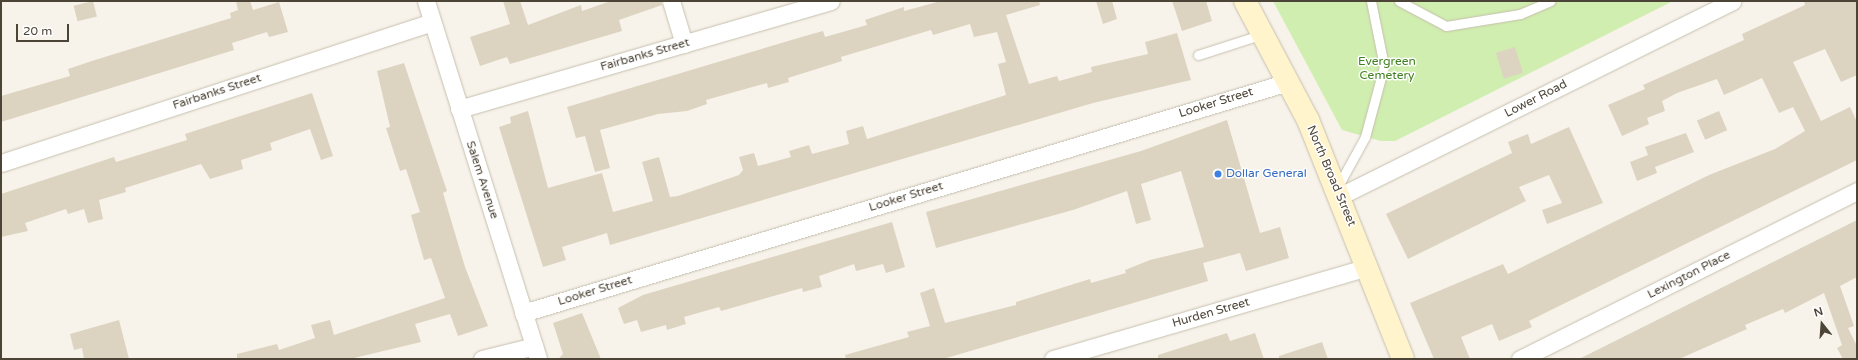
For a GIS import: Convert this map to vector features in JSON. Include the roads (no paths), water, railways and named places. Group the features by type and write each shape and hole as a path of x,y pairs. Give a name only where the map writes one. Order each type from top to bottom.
{"main road":[{"name":"North Broad Street","path":"1245,1 1288,82 1339,192 1403,359"}],"street":[{"name":"Salem Avenue","path":"426,1 536,353"},
{"path":"671,1 684,44"},
{"name":"Fairbanks Street","path":"459,109 831,1"},
{"name":"Lower Road","path":"1339,192 1732,1"},
{"name":"Fairbanks Street","path":"1,163 432,22"},
{"name":"Looker Street","path":"523,313 1288,82"},
{"name":"Lexington Place","path":"1520,359 1857,191"},
{"name":"Hurden Street","path":"1053,359 1368,267"},
{"path":"482,359 536,353"}],"lane":[{"path":"1339,192 1365,137 1384,66 1371,1"},
{"path":"1399,1 1446,26 1520,14 1550,1"},
{"path":"1198,55 1263,34"}],"place":[{"name":"Dollar General","path":"1218,174"}],"park label":[{"name":"Evergreen Cemetery","path":"1387,69"}]}
